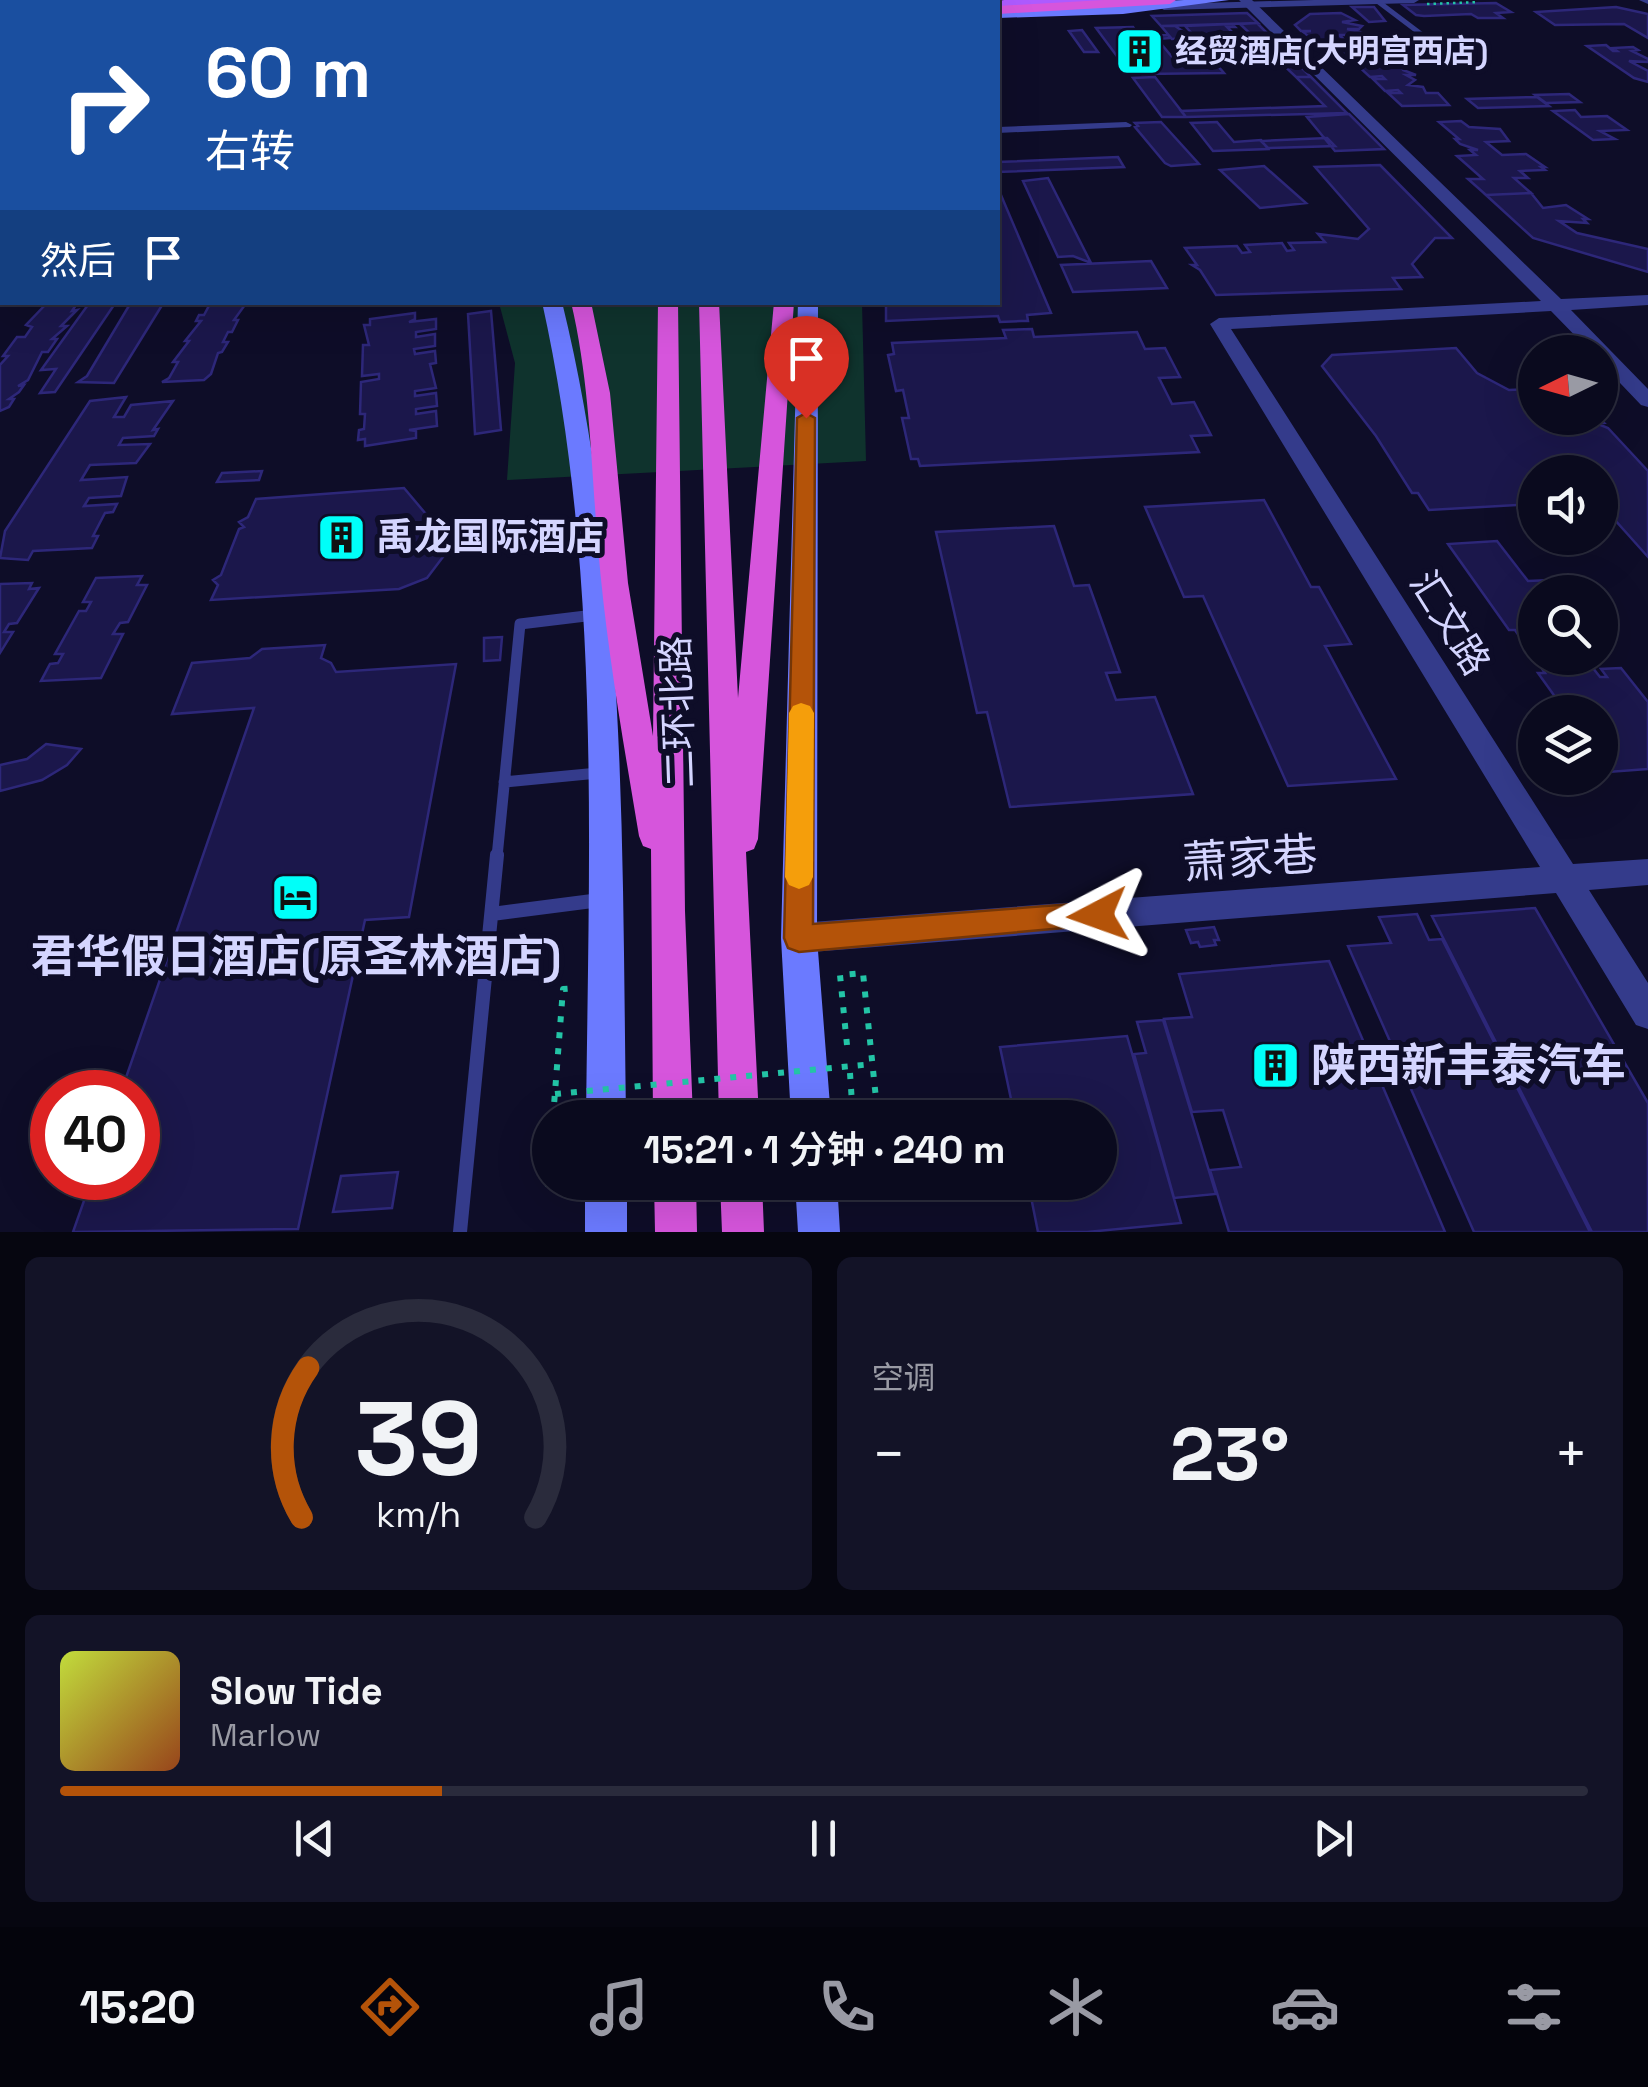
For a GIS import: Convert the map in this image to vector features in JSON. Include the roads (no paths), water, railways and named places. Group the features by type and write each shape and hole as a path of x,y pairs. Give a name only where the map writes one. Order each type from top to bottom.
{"highway":[{"path":"1000,8 1167,3"},
{"path":"582,305 596,371 626,671 668,911"},
{"name":"二环北路","path":"668,305 668,911 673,1100"},
{"name":"二环北路","path":"709,305 738,1100"},
{"path":"732,955 784,305"},
{"path":"675,1200 676,1232"},
{"path":"742,1200 743,1232"}],"main road":[{"path":"1000,8 1150,0"},
{"path":"1000,8 1223,0"},
{"path":"553,305 565,352 578,436 594,614 607,900 606,1100"},
{"path":"808,305 799,938 811,1100"},
{"path":"606,1200 606,1232"},
{"path":"817,1200 820,1232"}],"street":[{"path":"1248,2 1648,401"},
{"path":"1167,3 1417,2"},
{"path":"1000,130 1126,126"},
{"path":"1555,304 1648,300"},
{"name":"汇文路","path":"1555,304 1219,324 1648,1013"},
{"name":"萧家巷","path":"799,938 1648,872"}],"lane":[{"path":"1377,0 1421,34"},
{"path":"460,1232 520,624 594,614"},
{"path":"504,782 602,772"},
{"path":"492,914 607,900"}],"place":[{"name":"经贸酒店(大明宫西店)","path":"1140,51"},
{"name":"禹龙国际酒店","path":"341,537"},
{"name":"君华假日酒店(原圣林酒店)","path":"296,898"},
{"name":"陕西新丰泰汽车","path":"1276,1065"}]}
